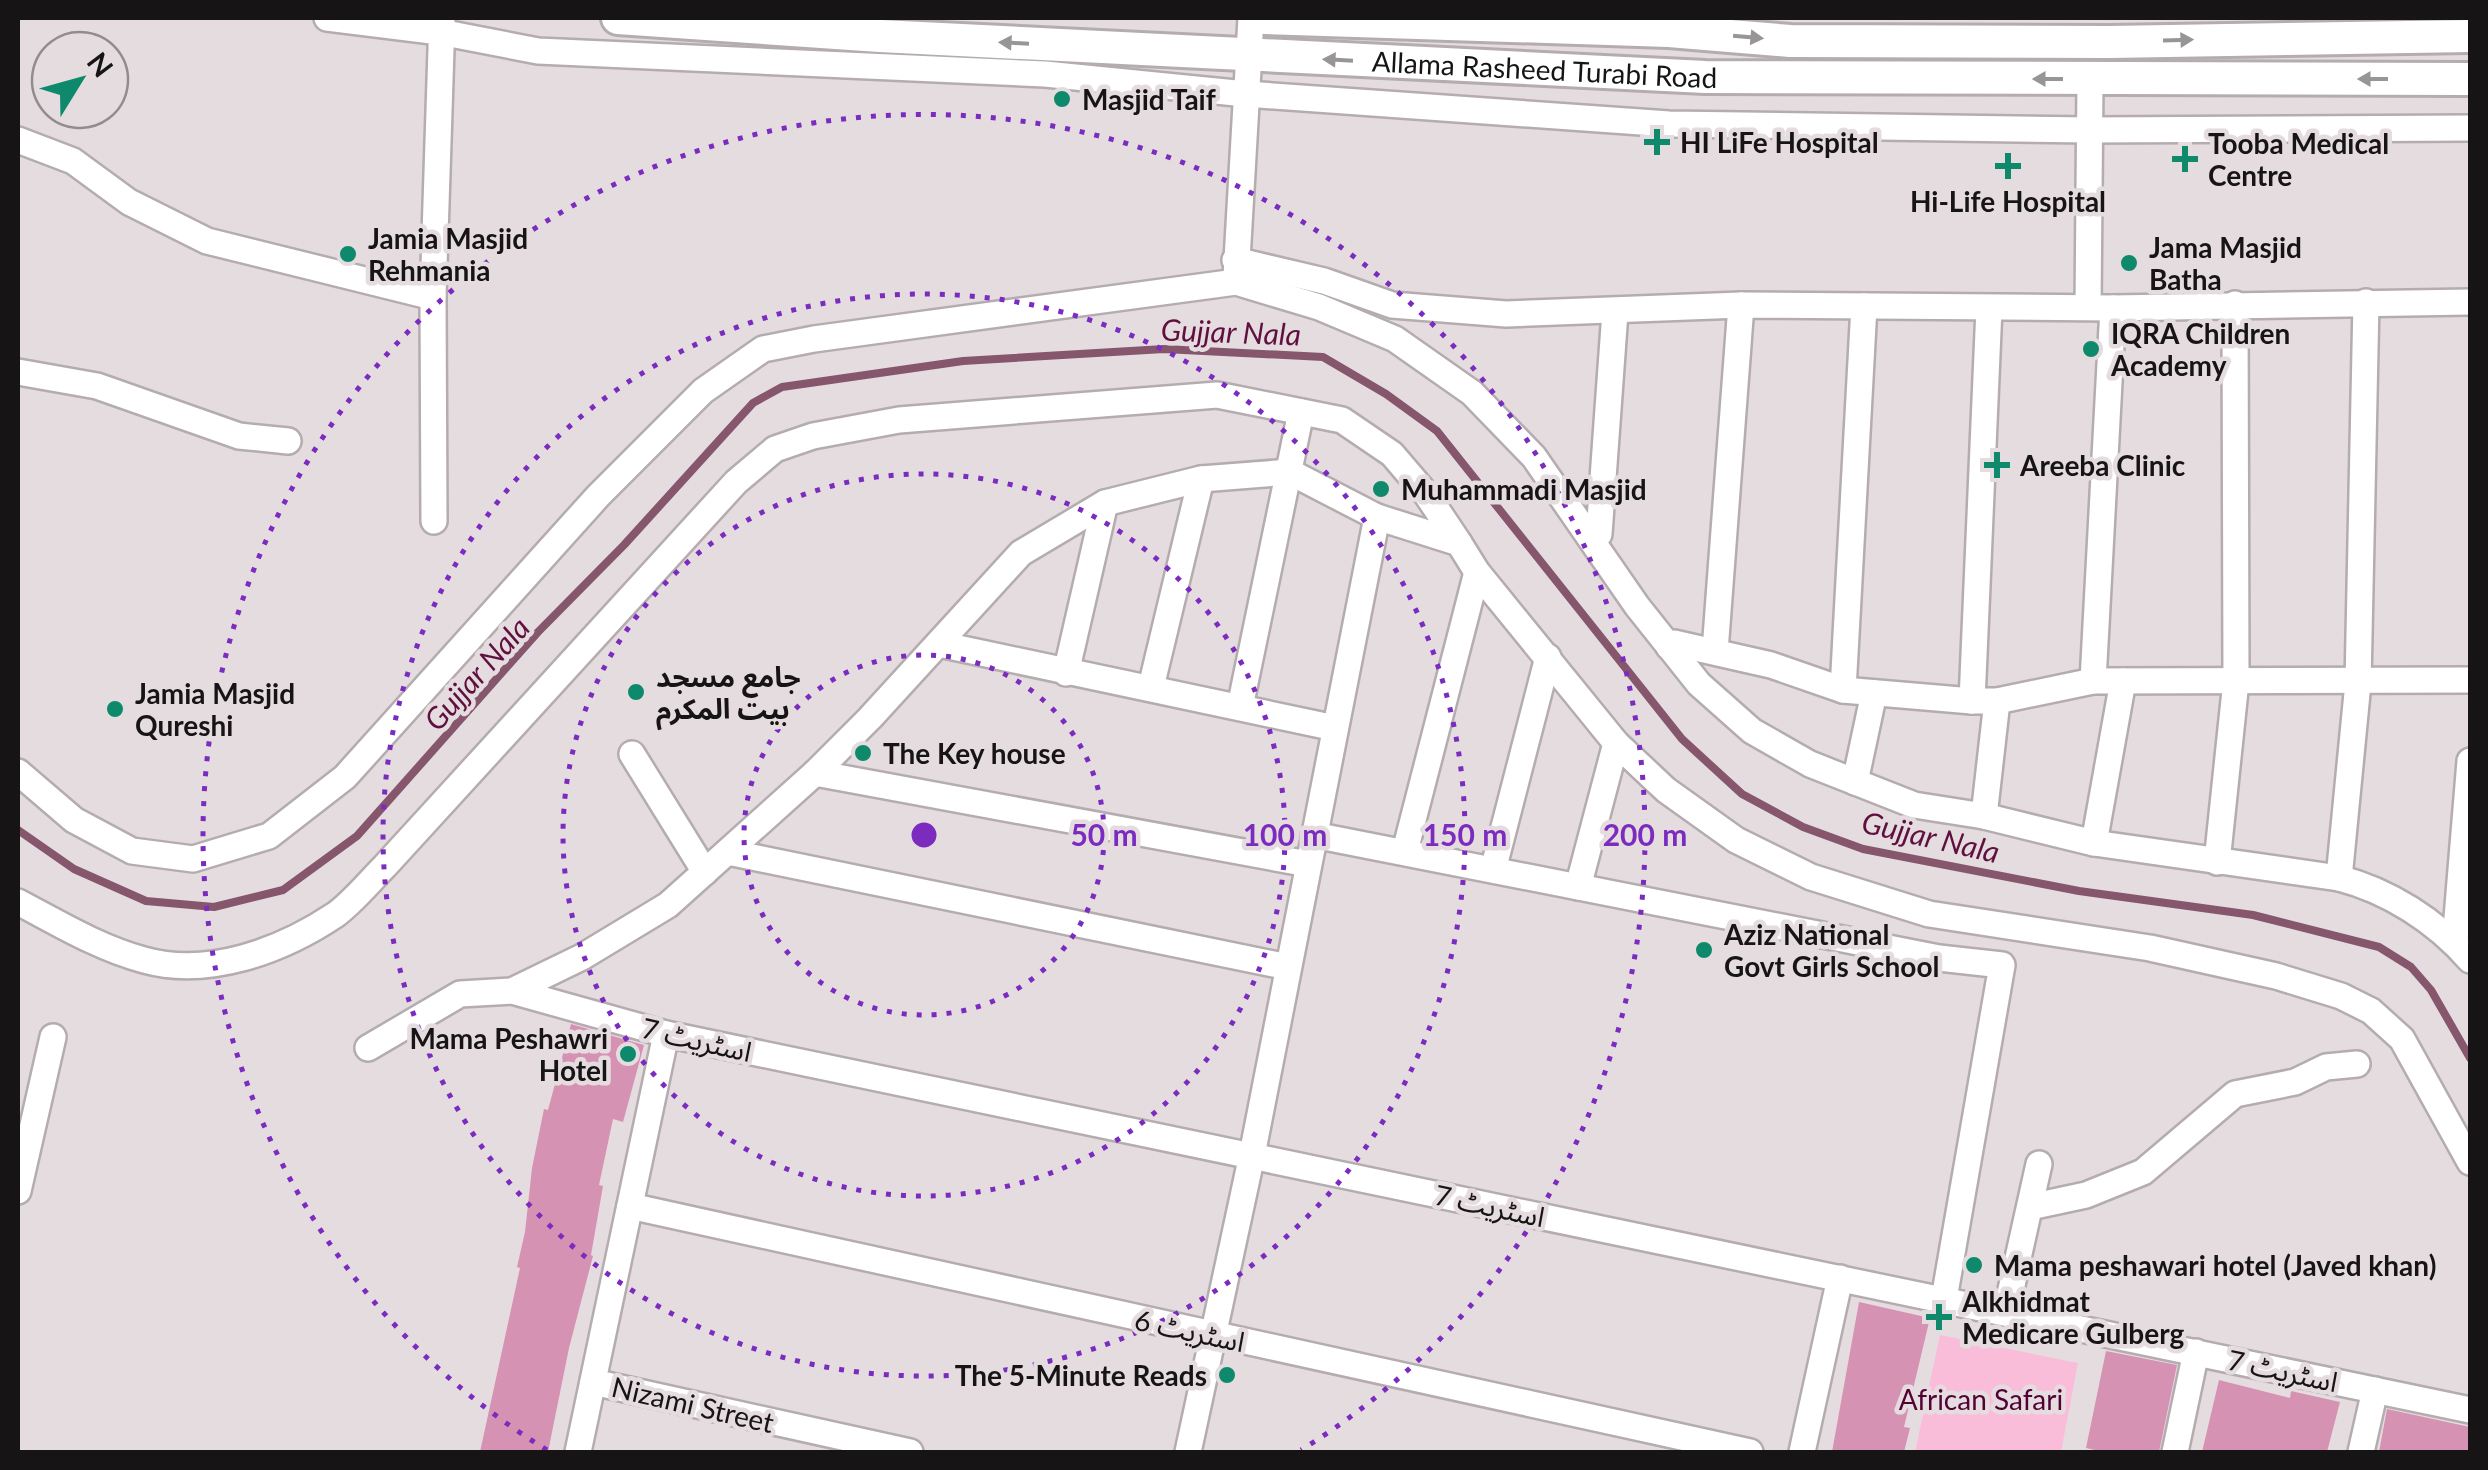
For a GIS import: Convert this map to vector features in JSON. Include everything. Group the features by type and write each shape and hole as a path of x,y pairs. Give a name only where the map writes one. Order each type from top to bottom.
{"main road":[{"name":"Allama Rasheed Turabi Road","path":"618,18 1248,56 1705,77 2470,79"},
{"name":"Allama Rasheed Turabi Road","path":"1266,18 1670,31 2022,29 2470,36"}],"street":[{"path":"327,18 441,25 538,51 1045,74 1246,94 1669,124 2089,130 2470,128"},
{"path":"1236,271 1251,18"},
{"path":"434,521 433,297 441,25"},
{"path":"2090,80 2089,130 2101,308 2093,682"},
{"path":"18,140 73,162 129,202 207,241 433,297"},
{"path":"1236,271 1394,338 1472,393 1534,457 1698,684 1752,731 1810,764 1914,806 1984,816 2094,843 2339,878 2370,886 2412,910 2463,951"},
{"path":"18,772 74,820 132,850 193,859 269,836 344,777 598,496 703,390 763,349 814,339 1236,271 1324,281 1392,305 1506,314 1741,305 2101,308 2470,302"},
{"path":"1320,307 1324,281"},
{"path":"2339,878 2358,682 2366,302"},
{"path":"2217,862 2236,680 2235,304"},
{"path":"1715,651 1741,305"},
{"path":"1842,690 1864,306"},
{"path":"1984,816 1989,308"},
{"path":"1591,538 1600,534 1615,312"},
{"path":"18,372 97,386 239,436 288,441"},
{"path":"18,902 90,940 146,961 201,968 266,950 336,914 386,866 736,482 775,449 813,436 899,420 1217,395 1342,420 1392,454 1427,495 1477,572 1616,743 1666,790 1736,840 1811,877 1929,914 2150,948 2276,976 2341,996 2371,1011 2402,1039 2470,1162"},
{"path":"1240,707 1300,412"},
{"path":"1290,472 1377,517 1459,543"},
{"name":"اسٹریٹ 7","path":"512,990 582,956 651,915 705,872 815,773 1021,552 1104,503 1201,478 1290,472"},
{"path":"1151,687 1201,478"},
{"path":"1066,673 1104,503"},
{"path":"1188,1452 1252,1154 1377,517"},
{"path":"1406,851 1477,572"},
{"path":"1669,647 1674,643 1715,651 1771,665 1842,690 1984,701 2093,682 2470,680"},
{"path":"938,644 1335,728"},
{"path":"1493,870 1548,657"},
{"path":"2094,843 2123,681"},
{"path":"1855,782 1874,693"},
{"path":"1578,887 1616,743"},
{"path":"632,754 705,872"},
{"path":"2463,951 2470,761"},
{"path":"815,773 1308,864"},
{"path":"1314,835 1938,958 2002,964 1944,1300"},
{"path":"728,852 1288,967"},
{"name":"اسٹریٹ 7","path":"368,1048 460,994 512,990 666,1034 2470,1410"},
{"path":"578,1452 666,1034"},
{"path":"18,1190 23,1133 53,1038"},
{"path":"2030,1207 2086,1196 2143,1172 2235,1094 2295,1082 2326,1067 2357,1064"},
{"path":"2006,1312 2039,1164"},
{"name":"اسٹریٹ 6","path":"630,1206 1750,1452"},
{"path":"1802,1452 1840,1278"},
{"path":"2175,1452 2196,1352"},
{"name":"Nizami Street","path":"592,1382 910,1452"},
{"path":"2361,1452 2374,1390"}],"green space":[{"name":"African Safari","path":"1940,1335 2078,1363 2061,1452 1915,1452"}],"building":[{"path":"571,1024 644,1045 623,1122 613,1119 599,1185 603,1186 593,1256 548,1452 480,1452 520,1268 517,1267 544,1109 548,1110"},
{"path":"1859,1302 1930,1318 1904,1427 1910,1428 1904,1452 1832,1452"},
{"path":"2106,1351 2177,1365 2159,1452 2104,1452 2086,1448"},
{"path":"2219,1380 2290,1398 2291,1391 2340,1402 2327,1452 2202,1452"},
{"path":"2387,1409 2470,1427 2470,1452 2379,1452"}],"waterway":[{"name":"Gujjar Nala","path":"18,830 74,869 146,901 214,907 283,890 357,836 538,632 624,545 753,403 782,387 963,361 1164,349 1323,357 1386,394 1437,431 1682,739 1742,794 1803,827 1863,849 2079,891 2253,915 2379,947 2411,967 2431,990 2470,1058"}],"place":[{"name":"Masjid Taif","path":"1062,99"},
{"name":"HI LiFe Hospital","path":"1657,142"},
{"name":"Tooba Medical Centre","path":"2185,159"},
{"name":"Hi-Life Hospital","path":"2008,166"},
{"name":"Jamia Masjid Rehmania","path":"348,254"},
{"name":"Jama Masjid Batha","path":"2129,263"},
{"name":"IQRA Children Academy","path":"2091,349"},
{"name":"Areeba Clinic","path":"1997,465"},
{"name":"Muhammadi Masjid","path":"1381,489"},
{"name":"جامع مسجد بیت المکرم","path":"636,692"},
{"name":"Jamia Masjid Qureshi","path":"115,709"},
{"name":"The Key house","path":"863,753"},
{"name":"Aziz National Govt Girls School","path":"1704,950"},
{"name":"Mama Peshawri Hotel","path":"628,1054"},
{"name":"Mama peshawari hotel (Javed khan)","path":"1974,1265"},
{"name":"Alkhidmat Medicare Gulberg","path":"1939,1317"},
{"name":"The 5-Minute Reads","path":"1227,1375"}]}
